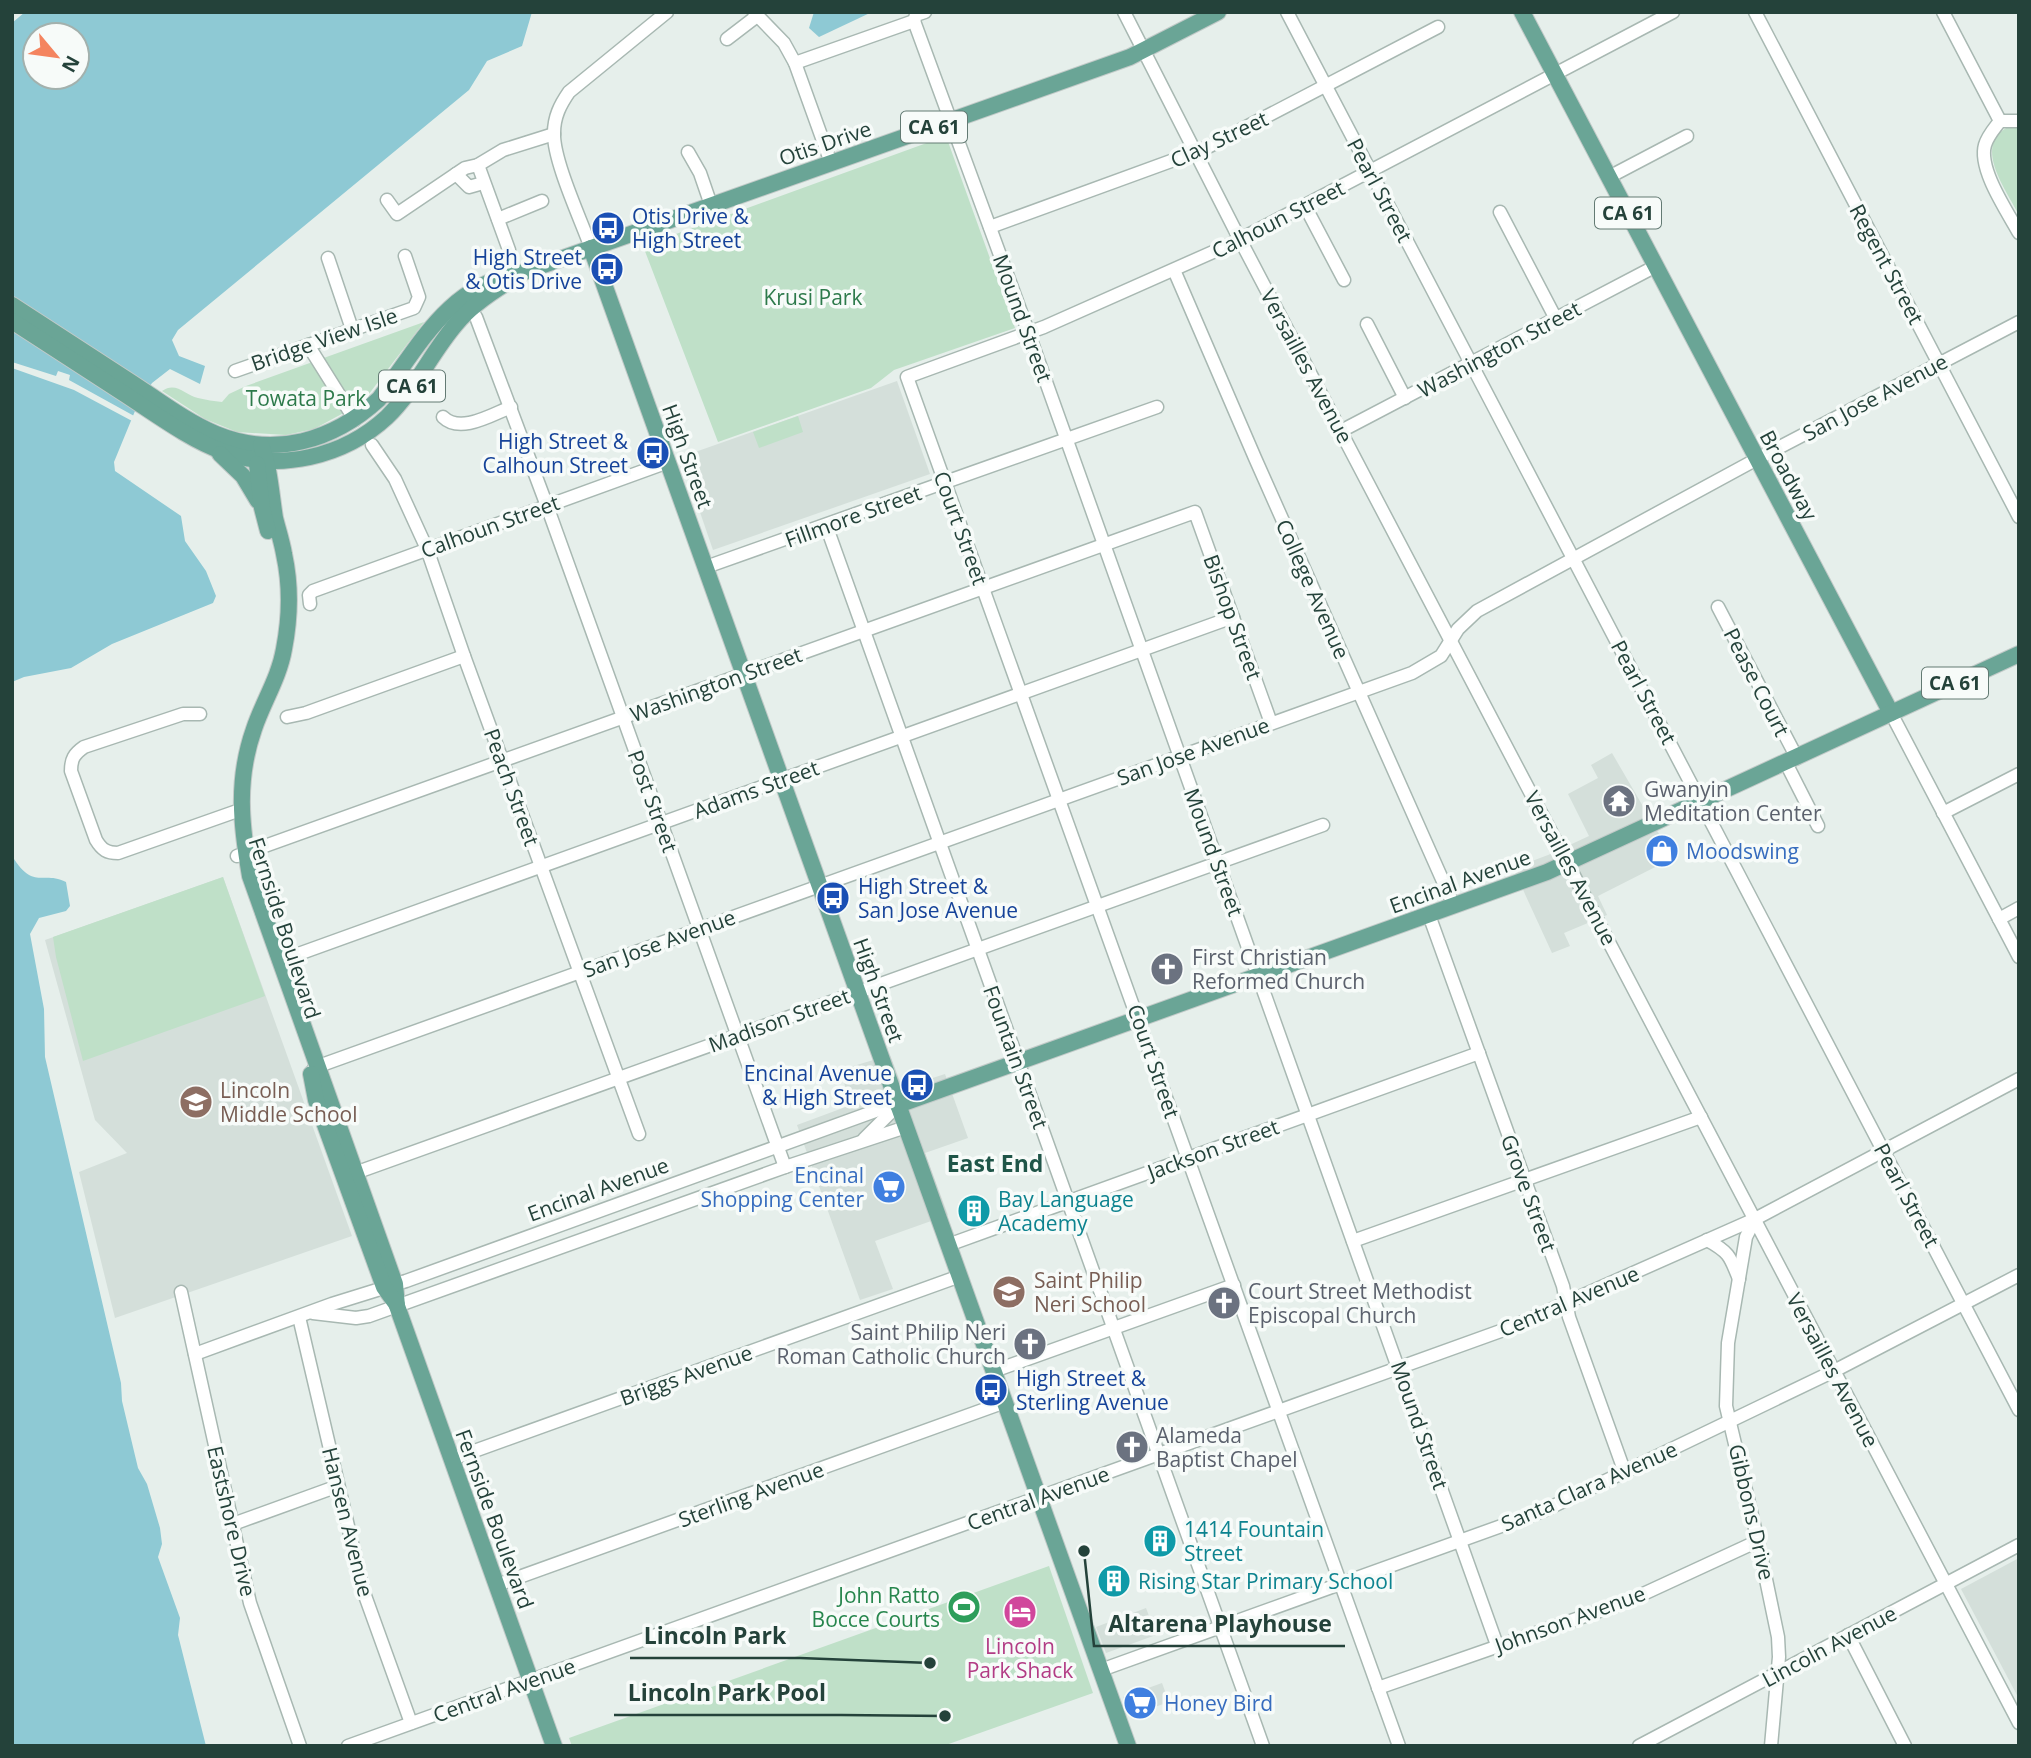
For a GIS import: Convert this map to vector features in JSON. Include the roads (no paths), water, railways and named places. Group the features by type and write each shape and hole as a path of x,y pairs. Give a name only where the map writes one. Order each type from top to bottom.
{"main road":[{"name":"Otis Drive","path":"262,455 290,443 333,431 355,419 379,399 448,308 481,285 952,121 1142,51 1218,12"},
{"name":"Broadway","path":"1522,12 1891,713"},
{"name":"High Street","path":"591,248 1127,1746"},
{"name":"Otis Drive","path":"160,409 213,447 234,456 262,455 293,460 343,447 387,417 407,394 443,340 469,310 520,273"},
{"name":"CA 61","path":"12,305 160,409"},
{"name":"CA 61","path":"12,321 160,409"},
{"name":"Otis Drive","path":"160,409 236,440 262,455"},
{"path":"213,447 243,476 262,508"},
{"name":"Fernside Boulevard","path":"262,455 262,508 279,583 280,618 271,662 245,726 237,755 235,811 246,889 355,1173 389,1285"},
{"name":"Fernside Boulevard","path":"235,811 245,758 253,731 280,666 289,617 289,583 262,455"},
{"name":"Encinal Avenue","path":"898,1105 1569,863 2019,654"},
{"name":"Fernside Boulevard","path":"241,855 279,961 313,1069 316,1100 397,1306 554,1746"},
{"path":"323,1119 331,1125 340,1149 348,1155"}],"street":[{"path":"591,248 558,158 554,134 560,105 569,92 667,12"},
{"name":"Versailles Avenue","path":"1124,12 1195,153 2019,1723"},
{"name":"Pearl Street","path":"1287,12 2019,1410"},
{"name":"Calhoun Street","path":"907,377 1028,333 1240,239 1673,12"},
{"name":"Regent Street","path":"1755,12 2019,517"},
{"path":"1943,12 2000,121"},
{"path":"727,39 755,14 784,43 795,63 831,163"},
{"path":"795,63 919,16"},
{"name":"Mound Street","path":"919,16 952,121 1497,1645"},
{"name":"Clay Street","path":"990,227 1195,153 1437,27"},
{"path":"2000,121 2019,121"},
{"path":"2000,121 1987,140 1984,159 1987,171 2019,233"},
{"path":"387,201 397,214 465,168 478,165 503,150 554,134"},
{"path":"1609,177 1687,136"},
{"path":"688,152 700,173 711,205"},
{"path":"478,165 509,250"},
{"path":"456,174 469,187 483,183"},
{"path":"498,219 542,201"},
{"path":"1305,206 1344,280"},
{"path":"1500,212 1556,319"},
{"name":"Bridge View Isle","path":"235,371 414,308 419,297 405,256"},
{"path":"328,258 352,329"},
{"name":"Washington Street","path":"1341,431 1656,266"},
{"name":"College Avenue","path":"1174,270 1454,906"},
{"name":"Post Street","path":"476,317 547,506 785,1167"},
{"name":"San Jose Avenue","path":"313,1069 1428,666 1441,656 1465,620 1478,611 1757,459 2019,321"},
{"path":"1367,324 1405,398"},
{"path":"308,345 355,419"},
{"name":"Court Street","path":"907,377 1399,1746"},
{"path":"443,417 456,425 464,424 511,407"},
{"name":"Fillmore Street","path":"706,567 1157,407"},
{"name":"Peach Street","path":"372,445 400,489 427,549 639,1135"},
{"name":"Calhoun Street","path":"312,597 427,549 668,462"},
{"name":"Washington Street","path":"241,855 1195,512"},
{"name":"Bishop Street","path":"1195,512 1271,723"},
{"name":"Fountain Street","path":"826,525 1263,1746"},
{"name":"Pease Court","path":"1718,607 1791,760 1818,826"},
{"name":"Adams Street","path":"279,961 1233,617"},
{"path":"287,717 306,713 464,656"},
{"name":"Broadway","path":"1891,713 2019,957"},
{"path":"200,714 183,714 84,747 75,753 71,771 96,840 108,853 118,853 235,811"},
{"path":"1943,813 2019,774"},
{"name":"Madison Street","path":"355,1173 1323,825"},
{"path":"1999,919 2019,908"},
{"name":"Grove Street","path":"1429,915 1563,1286 1569,1317 1625,1473"},
{"name":"Jackson Street","path":"948,1245 1479,1053"},
{"name":"Central Avenue","path":"348,1746 1509,1328 1755,1219 2019,1079"},
{"name":"Encinal Avenue","path":"863,1140 898,1105"},
{"name":"Encinal Avenue","path":"195,1354 898,1105"},
{"path":"1353,1241 1701,1117"},
{"name":"Encinal Avenue","path":"312,1313 356,1318 397,1306 785,1167 906,1127"},
{"path":"655,1191 662,1211"},
{"name":"Gibbons Drive","path":"1755,1219 1746,1237 1728,1343 1726,1406 1778,1637 1771,1746"},
{"path":"1707,1240 1730,1255 1739,1279"},
{"name":"Santa Clara Avenue","path":"1101,1670 1543,1511 1834,1371 2019,1275"},
{"name":"Briggs Avenue","path":"452,1459 960,1276"},
{"path":"994,1371 1234,1285"},
{"name":"Eastshore Drive","path":"181,1292 257,1628 300,1746"},
{"name":"Hansen Avenue","path":"299,1317 363,1590 411,1723"},
{"name":"Sterling Avenue","path":"497,1585 1005,1402"},
{"path":"233,1524 338,1486"},
{"name":"Johnson Avenue","path":"1378,1688 1628,1601 1758,1541"},
{"name":"Lincoln Avenue","path":"1639,1746 2019,1545"},
{"path":"1847,1635 1905,1746"}],"water":[{"path":"25,12 532,12 522,46 487,61 469,90 178,330 172,340 179,356 205,366 200,384 170,369 152,383 135,411 114,462 115,471 181,516 185,541 206,571 216,596 213,603 112,644 71,668 12,682 12,23"},
{"path":"814,12 872,12 819,37 809,28"},
{"path":"12,856 26,873 32,876 66,882 70,906 66,911 39,918 30,934 44,1009 45,1057 121,1383 122,1401 138,1468 147,1484 160,1528 162,1544 158,1557 180,1618 178,1635 206,1746 12,1746"}],"place":[{"name":"Otis Drive & High Street","path":"608,228"},
{"name":"High Street & Otis Drive","path":"607,269"},
{"name":"High Street & Calhoun Street","path":"653,453"},
{"name":"Gwanyin Meditation Center","path":"1619,801"},
{"name":"Moodswing","path":"1662,851"},
{"name":"High Street & San Jose Avenue","path":"833,898"},
{"name":"First Christian Reformed Church","path":"1167,969"},
{"name":"Encinal Avenue & High Street","path":"917,1085"},
{"name":"Lincoln Middle School","path":"196,1102"},
{"name":"Encinal Shopping Center","path":"889,1187"},
{"name":"Bay Language Academy","path":"974,1211"},
{"name":"Saint Philip Neri School","path":"1009,1292"},
{"name":"Court Street Methodist Episcopal Church","path":"1224,1303"},
{"name":"Saint Philip Neri Roman Catholic Church","path":"1030,1344"},
{"name":"High Street & Sterling Avenue","path":"991,1390"},
{"name":"Alameda Baptist Chapel","path":"1132,1447"},
{"name":"1414 Fountain Street","path":"1160,1541"},
{"name":"Altarena Playhouse","path":"1084,1551"},
{"name":"Rising Star Primary School","path":"1114,1581"},
{"name":"John Ratto Bocce Courts","path":"964,1607"},
{"name":"Lincoln Park Shack","path":"1020,1612"},
{"name":"Lincoln Park","path":"930,1663"},
{"name":"Honey Bird","path":"1140,1703"},
{"name":"Lincoln Park Pool","path":"945,1716"}],"district":[{"name":"East End","path":"995,1163"}],"park label":[{"name":"Krusi Park","path":"813,297"},
{"name":"Towata Park","path":"306,398"}]}
